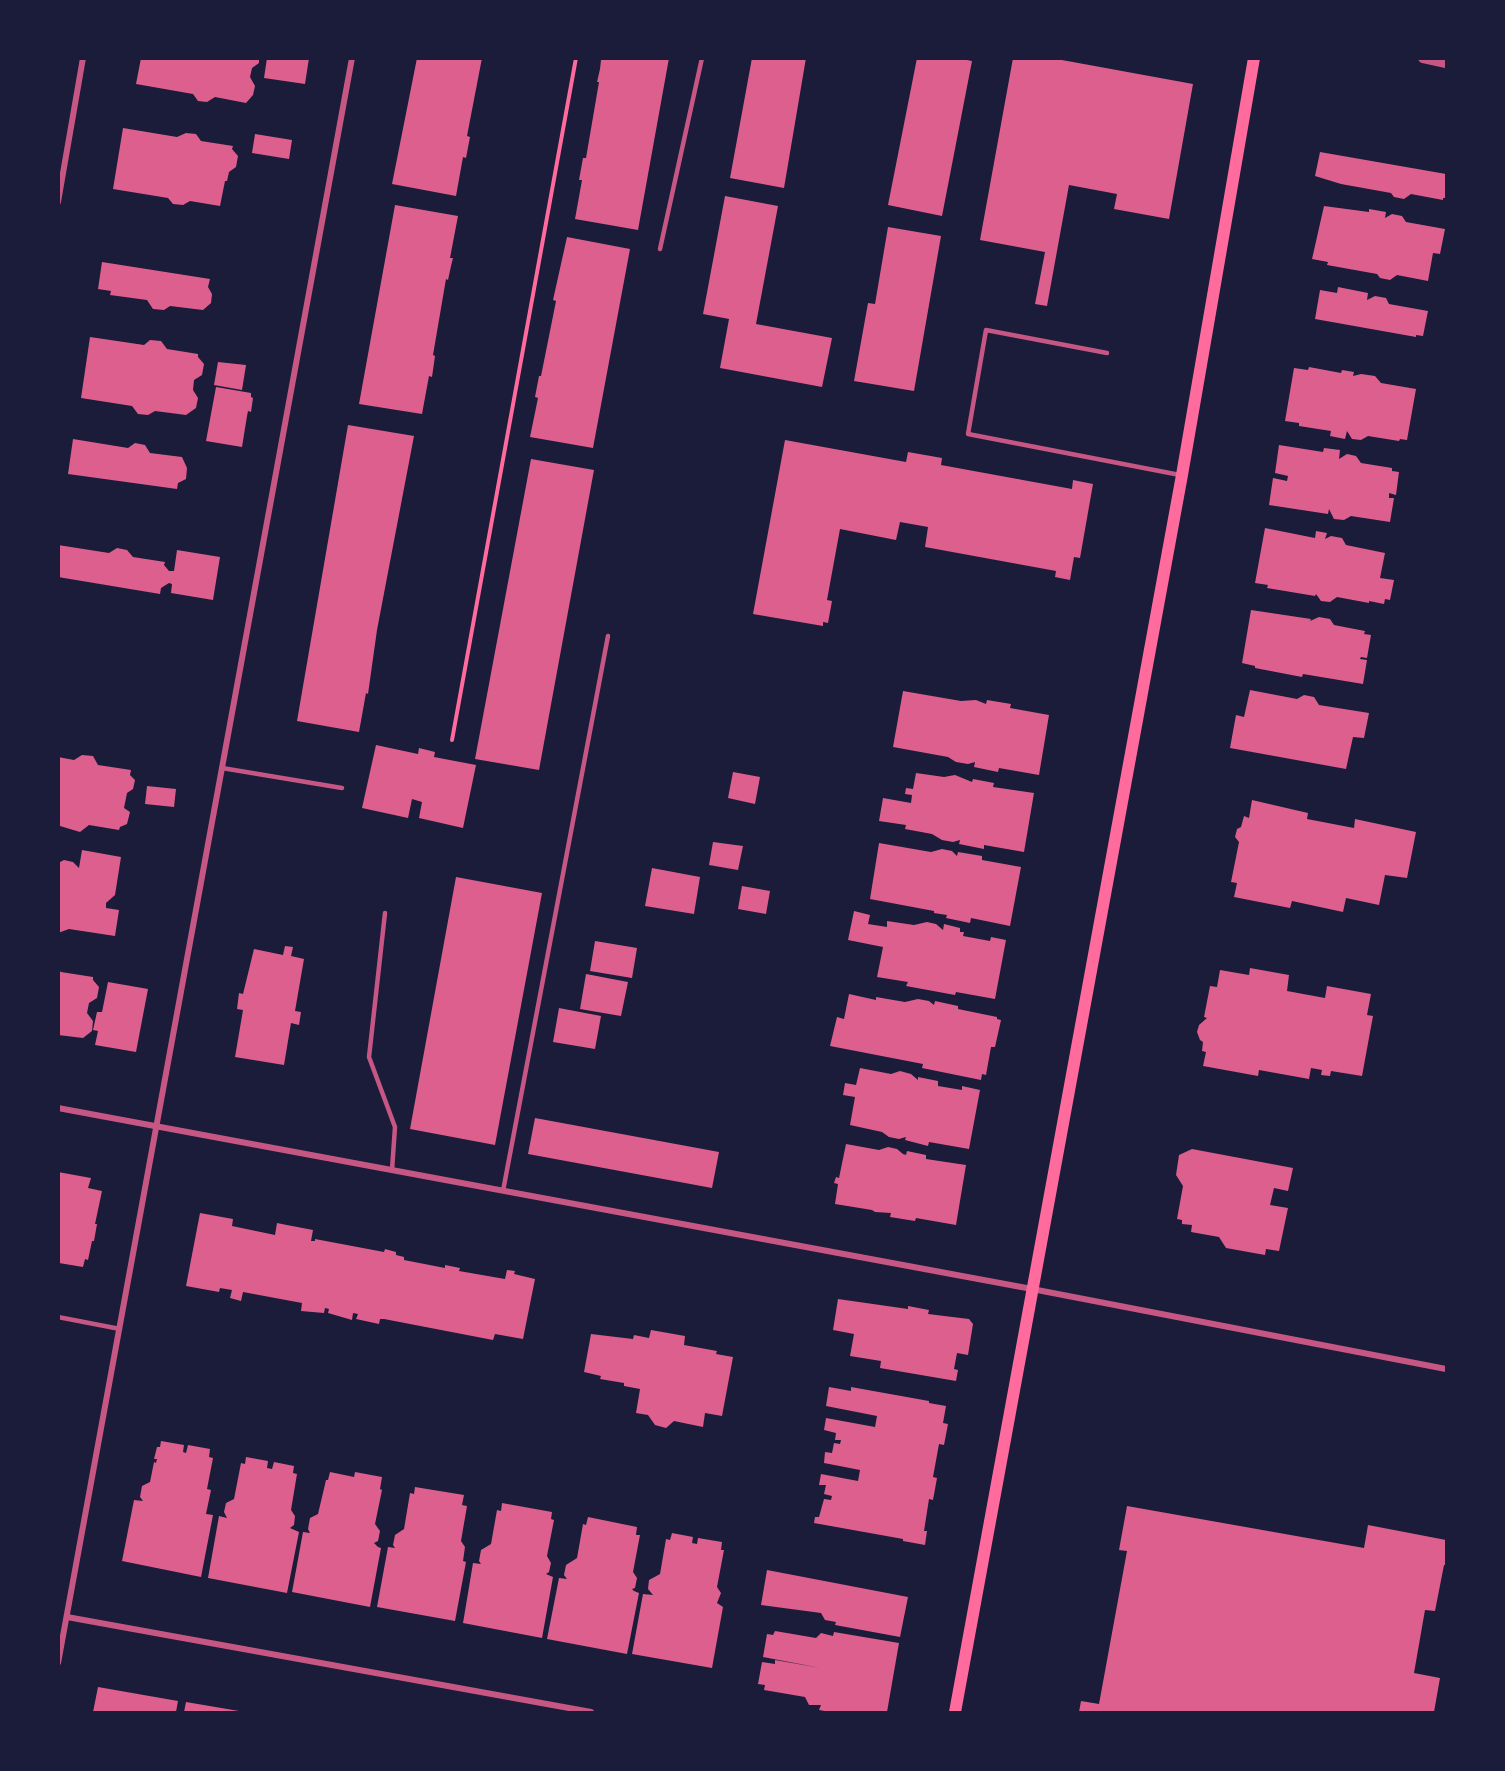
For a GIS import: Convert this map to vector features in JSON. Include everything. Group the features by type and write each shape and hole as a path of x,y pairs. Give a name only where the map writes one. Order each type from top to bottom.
{"main road":[{"path":"955,1713 1182,476 1254,58"}],"street":[{"path":"58,202 83,58"},
{"path":"58,1663 352,58"},
{"path":"1424,58 1446,63"},
{"path":"58,1108 1032,1289 1446,1369"},
{"path":"67,1617 591,1713"}],"lane":[{"path":"660,249 702,58"},
{"path":"1107,353 986,330 968,434 1182,476"},
{"path":"503,1191 608,636"},
{"path":"222,768 342,788"},
{"path":"385,913 369,1057 394,1127 392,1170"},
{"path":"58,1317 120,1329"}],"path":[{"path":"452,740 576,58"}],"building":[{"path":"141,58 259,58 259,63 252,68 250,77 255,86 253,95 246,103 215,97 207,102 198,101 193,94 136,84"},
{"path":"267,58 309,58 305,84 264,78"},
{"path":"417,58 482,58 467,136 470,137 466,158 463,157 456,196 392,184"},
{"path":"604,58 669,58 638,230 575,219 582,180 579,180 583,158 586,158 601,60"},
{"path":"752,58 806,58 784,188 730,178"},
{"path":"917,58 957,58 972,61 942,216 888,205"},
{"path":"1013,58 1051,58 1193,84 1169,219 1114,209 1117,194 1069,185 1047,306 1035,304 1045,252 980,240"},
{"path":"123,128 177,137 186,133 196,134 201,141 233,146 232,149 238,156 236,167 229,172 227,181 225,181 220,206 190,201 183,205 173,204 168,198 113,189"},
{"path":"255,134 292,140 289,159 252,153"},
{"path":"1320,152 1446,174 1446,198 1443,200 1411,194 1404,199 1394,197 1391,193 1341,184 1315,176"},
{"path":"725,196 778,206 756,324 832,338 822,387 720,368 729,319 703,314"},
{"path":"395,205 458,216 450,258 453,258 448,280 446,279 433,355 435,356 432,377 429,376 422,414 359,404"},
{"path":"1324,206 1386,212 1385,218 1392,214 1402,216 1406,222 1445,229 1440,254 1433,253 1428,281 1397,275 1390,280 1380,278 1377,274 1327,265 1328,262 1312,259"},
{"path":"888,227 941,236 914,391 854,381 868,303 875,304"},
{"path":"567,237 630,249 593,448 530,437 538,398 535,397"},
{"path":"102,262 210,279 208,287 212,294 211,303 203,310 170,306 164,310 153,309 147,300 110,295 111,291 98,289"},
{"path":"1338,287 1368,293 1367,300 1375,296 1386,298 1389,304 1428,311 1423,336 1416,335 1416,337 1315,319 1320,290 1337,293"},
{"path":"90,337 144,345 150,340 161,341 167,349 198,354 204,364 202,375 194,380 193,390 198,398 196,408 186,415 155,411 148,415 138,414 132,406 81,398"},
{"path":"218,362 246,365 242,390 214,385"},
{"path":"1309,367 1341,373 1342,370 1354,372 1353,376 1361,374 1375,376 1381,383 1416,389 1407,440 1400,439 1399,441 1368,436 1361,440 1352,439 1347,431 1345,439 1330,436 1331,431 1299,426 1299,423 1285,421 1294,368 1308,370"},
{"path":"216,387 251,393 253,398 251,412 248,411 242,447 206,441"},
{"path":"348,425 414,436 377,630 368,694 366,693 359,732 297,721"},
{"path":"73,439 128,448 135,443 145,445 150,453 182,457 187,468 186,479 178,483 177,489 68,474"},
{"path":"785,440 906,462 908,452 942,458 941,465 1072,489 1073,480 1093,484 1080,558 1074,557 1070,580 1055,577 1056,571 925,547 928,527 900,522 896,540 840,529 827,600 832,601 828,623 823,622 823,626 753,614"},
{"path":"1279,445 1323,452 1324,448 1340,450 1339,459 1347,454 1356,456 1361,463 1392,468 1392,471 1399,472 1396,495 1389,493 1389,498 1394,498 1390,522 1351,516 1344,520 1334,519 1329,509 1328,514 1269,505 1273,478 1287,481 1288,476 1275,473"},
{"path":"531,459 594,470 539,770 475,759"},
{"path":"1265,528 1315,538 1316,531 1327,533 1325,539 1331,536 1342,538 1346,545 1385,553 1380,578 1394,580 1390,600 1385,599 1384,604 1337,597 1330,602 1321,601 1316,594 1315,596 1267,588 1268,585 1255,583"},
{"path":"58,545 109,553 117,548 127,550 133,557 165,562 164,565 169,571 174,571 177,550 220,557 213,600 171,593 172,584 169,583 161,588 160,594 58,577"},
{"path":"1251,610 1311,619 1310,621 1319,617 1330,619 1334,625 1365,631 1364,634 1371,635 1367,658 1361,657 1360,659 1367,660 1363,684 1303,674 1302,677 1255,668 1255,666 1242,663"},
{"path":"1250,690 1297,699 1304,695 1314,697 1319,705 1369,713 1364,738 1353,737 1346,769 1230,748 1236,715 1244,717"},
{"path":"903,691 961,701 976,700 986,704 987,700 1011,704 1010,708 1049,715 1039,775 999,768 998,772 974,767 975,762 968,764 956,762 948,757 893,747"},
{"path":"376,745 418,754 419,748 435,752 434,757 476,765 463,828 419,818 422,802 412,799 408,818 362,808"},
{"path":"82,755 93,756 98,765 131,770 130,775 135,780 133,789 127,793 124,808 130,812 127,824 119,830 89,825 80,832 60,826 58,757 74,760"},
{"path":"733,772 760,777 755,804 728,798"},
{"path":"916,773 944,777 955,775 972,782 973,779 994,783 993,787 1034,793 1024,852 984,845 984,849 959,844 960,840 953,842 942,840 932,834 905,829 906,825 879,821 883,798 911,803 912,795 905,794 906,788 913,789"},
{"path":"147,786 176,789 174,807 145,804"},
{"path":"1252,800 1308,813 1307,819 1354,828 1355,819 1416,832 1407,878 1385,875 1379,905 1346,898 1343,912 1292,901 1290,908 1234,897 1237,883 1231,882 1239,842 1235,837 1244,816 1249,818"},
{"path":"713,842 743,846 738,870 709,865"},
{"path":"879,843 931,852 942,849 952,851 957,856 958,852 982,856 982,860 1021,867 1010,926 971,918 970,923 946,918 947,915 934,913 934,911 870,899"},
{"path":"82,850 121,857 115,895 106,903 106,908 119,910 115,936 69,929 58,933 58,863 64,860 73,862 79,868"},
{"path":"652,868 700,877 694,914 645,906"},
{"path":"456,877 542,893 495,1145 410,1129"},
{"path":"742,886 770,891 766,914 738,909"},
{"path":"854,911 870,915 868,924 887,927 887,921 914,925 927,922 936,924 943,930 944,924 960,928 960,932 964,932 963,936 990,941 991,937 1006,940 995,999 956,992 955,995 906,986 908,982 877,977 883,947 848,940"},
{"path":"595,941 637,948 632,978 590,971"},
{"path":"285,946 293,947 291,956 304,959 295,1011 301,1012 299,1025 291,1023 284,1065 235,1057 243,1010 237,1009 239,993 243,994 254,949 283,955"},
{"path":"1250,968 1289,975 1287,991 1325,998 1327,986 1371,994 1367,1015 1373,1016 1362,1076 1331,1071 1330,1076 1321,1075 1322,1070 1311,1068 1309,1079 1259,1070 1258,1076 1203,1066 1206,1052 1202,1051 1203,1042 1197,1032 1199,1025 1207,1018 1204,1017 1210,986 1217,987 1220,970 1249,975"},
{"path":"58,969 61,972 93,977 99,987 97,998 89,1003 87,1013 93,1021 92,1031 83,1038 58,1035"},
{"path":"586,974 628,982 621,1016 580,1009"},
{"path":"108,982 148,989 136,1052 95,1045 98,1031 93,1030 97,1012 102,1012"},
{"path":"849,994 876,1000 876,997 905,1002 918,999 929,1001 934,1005 935,1001 958,1006 958,1009 997,1017 1001,1020 995,1047 991,1047 986,1075 982,1074 981,1080 922,1068 923,1064 830,1046 837,1017 844,1019"},
{"path":"559,1008 601,1016 595,1049 553,1042"},
{"path":"860,1068 891,1074 900,1071 911,1074 918,1080 918,1077 938,1081 938,1086 962,1090 962,1086 980,1090 969,1149 929,1142 928,1146 905,1140 906,1137 899,1139 889,1137 882,1132 850,1125 855,1097 843,1095 845,1083 856,1085"},
{"path":"535,1118 719,1152 712,1188 528,1154"},
{"path":"846,1144 879,1150 888,1147 897,1149 906,1155 907,1151 926,1155 926,1159 966,1165 956,1225 916,1218 915,1221 890,1217 891,1213 835,1204 838,1184 834,1183 836,1177 839,1178"},
{"path":"1192,1149 1293,1168 1288,1191 1274,1188 1270,1205 1288,1208 1279,1251 1266,1249 1265,1255 1226,1248 1219,1237 1191,1232 1192,1225 1182,1224 1182,1220 1177,1219 1183,1186 1176,1175 1179,1155"},
{"path":"58,1172 91,1178 88,1188 102,1191 94,1241 92,1241 88,1260 85,1259 83,1267 59,1263"},
{"path":"200,1213 233,1219 232,1226 275,1235 277,1223 313,1230 311,1241 315,1239 384,1252 385,1249 396,1252 396,1255 404,1257 404,1260 445,1268 445,1265 460,1268 459,1271 505,1279 507,1270 515,1271 514,1274 535,1279 523,1339 495,1334 493,1340 384,1319 380,1319 379,1324 356,1319 358,1314 353,1313 352,1320 328,1313 329,1309 325,1308 324,1313 301,1311 302,1303 243,1292 241,1301 230,1298 232,1290 220,1288 219,1292 186,1286"},
{"path":"838,1299 908,1309 908,1306 929,1310 928,1314 969,1319 973,1324 968,1355 957,1353 954,1369 958,1370 956,1381 880,1368 881,1361 850,1356 854,1334 833,1330"},
{"path":"651,1330 685,1336 684,1345 717,1351 716,1354 733,1357 722,1416 705,1413 703,1427 674,1421 666,1428 655,1425 648,1415 636,1413 640,1389 624,1386 624,1383 600,1379 601,1376 584,1372 591,1334 633,1339 634,1335 649,1338"},
{"path":"829,1387 851,1391 851,1387 946,1406 943,1423 948,1424 944,1445 939,1444 933,1477 937,1478 933,1500 929,1499 924,1531 927,1531 925,1545 814,1523 815,1517 819,1517 824,1499 831,1500 832,1496 824,1494 826,1485 819,1485 821,1474 858,1481 860,1470 824,1463 825,1452 832,1453 834,1443 840,1444 841,1440 835,1440 836,1433 824,1430 826,1418 875,1427 877,1416 826,1406"},
{"path":"161,1441 184,1445 183,1452 186,1453 188,1445 210,1449 209,1457 213,1458 207,1489 211,1490 206,1514 213,1515 201,1577 122,1561 134,1500 143,1501 140,1497 142,1486 150,1482 154,1462 156,1463 157,1459 154,1459 157,1447 160,1447"},
{"path":"246,1457 268,1461 267,1468 272,1469 274,1462 294,1466 293,1473 297,1474 291,1510 295,1516 294,1525 290,1528 299,1532 287,1593 208,1578 219,1516 227,1518 224,1512 226,1503 234,1499 241,1463 245,1464"},
{"path":"330,1472 354,1477 355,1472 382,1477 380,1489 382,1490 375,1524 380,1531 378,1541 374,1543 381,1548 370,1607 292,1592 303,1532 310,1533 308,1529 310,1518 318,1514"},
{"path":"415,1487 464,1495 462,1505 467,1506 461,1541 465,1547 463,1561 466,1562 455,1621 377,1607 388,1547 395,1548 393,1545 395,1535 404,1529 410,1493 414,1494"},
{"path":"502,1503 552,1512 551,1519 554,1520 547,1556 551,1563 549,1572 546,1574 553,1577 542,1638 463,1623 473,1563 481,1564 479,1561 481,1550 491,1544 497,1510 501,1511"},
{"path":"1127,1506 1364,1548 1368,1525 1446,1540 1446,1565 1444,1565 1435,1611 1425,1610 1414,1673 1440,1678 1434,1712 1079,1712 1081,1701 1099,1704 1127,1551 1119,1550"},
{"path":"588,1517 637,1527 636,1535 640,1535 633,1572 637,1578 635,1588 632,1589 639,1593 627,1654 547,1639 559,1578 567,1579 564,1575 566,1565 577,1558 583,1524 586,1525"},
{"path":"672,1533 693,1537 692,1543 697,1544 698,1538 722,1542 721,1550 724,1550 717,1587 721,1593 717,1603 723,1607 712,1668 632,1654 643,1594 653,1595 648,1589 649,1580 660,1574 666,1539 670,1540"},
{"path":"767,1570 908,1597 900,1637 835,1625 836,1622 825,1620 821,1613 761,1605"},
{"path":"775,1631 816,1638 821,1633 833,1636 834,1632 899,1643 887,1712 830,1712 819,1710 821,1705 809,1705 805,1697 764,1690 765,1685 758,1684 762,1662 775,1664 775,1660 821,1668 763,1657 767,1634 773,1635"},
{"path":"98,1687 178,1701 176,1712 93,1712"},
{"path":"186,1702 239,1711 184,1712"}]}
